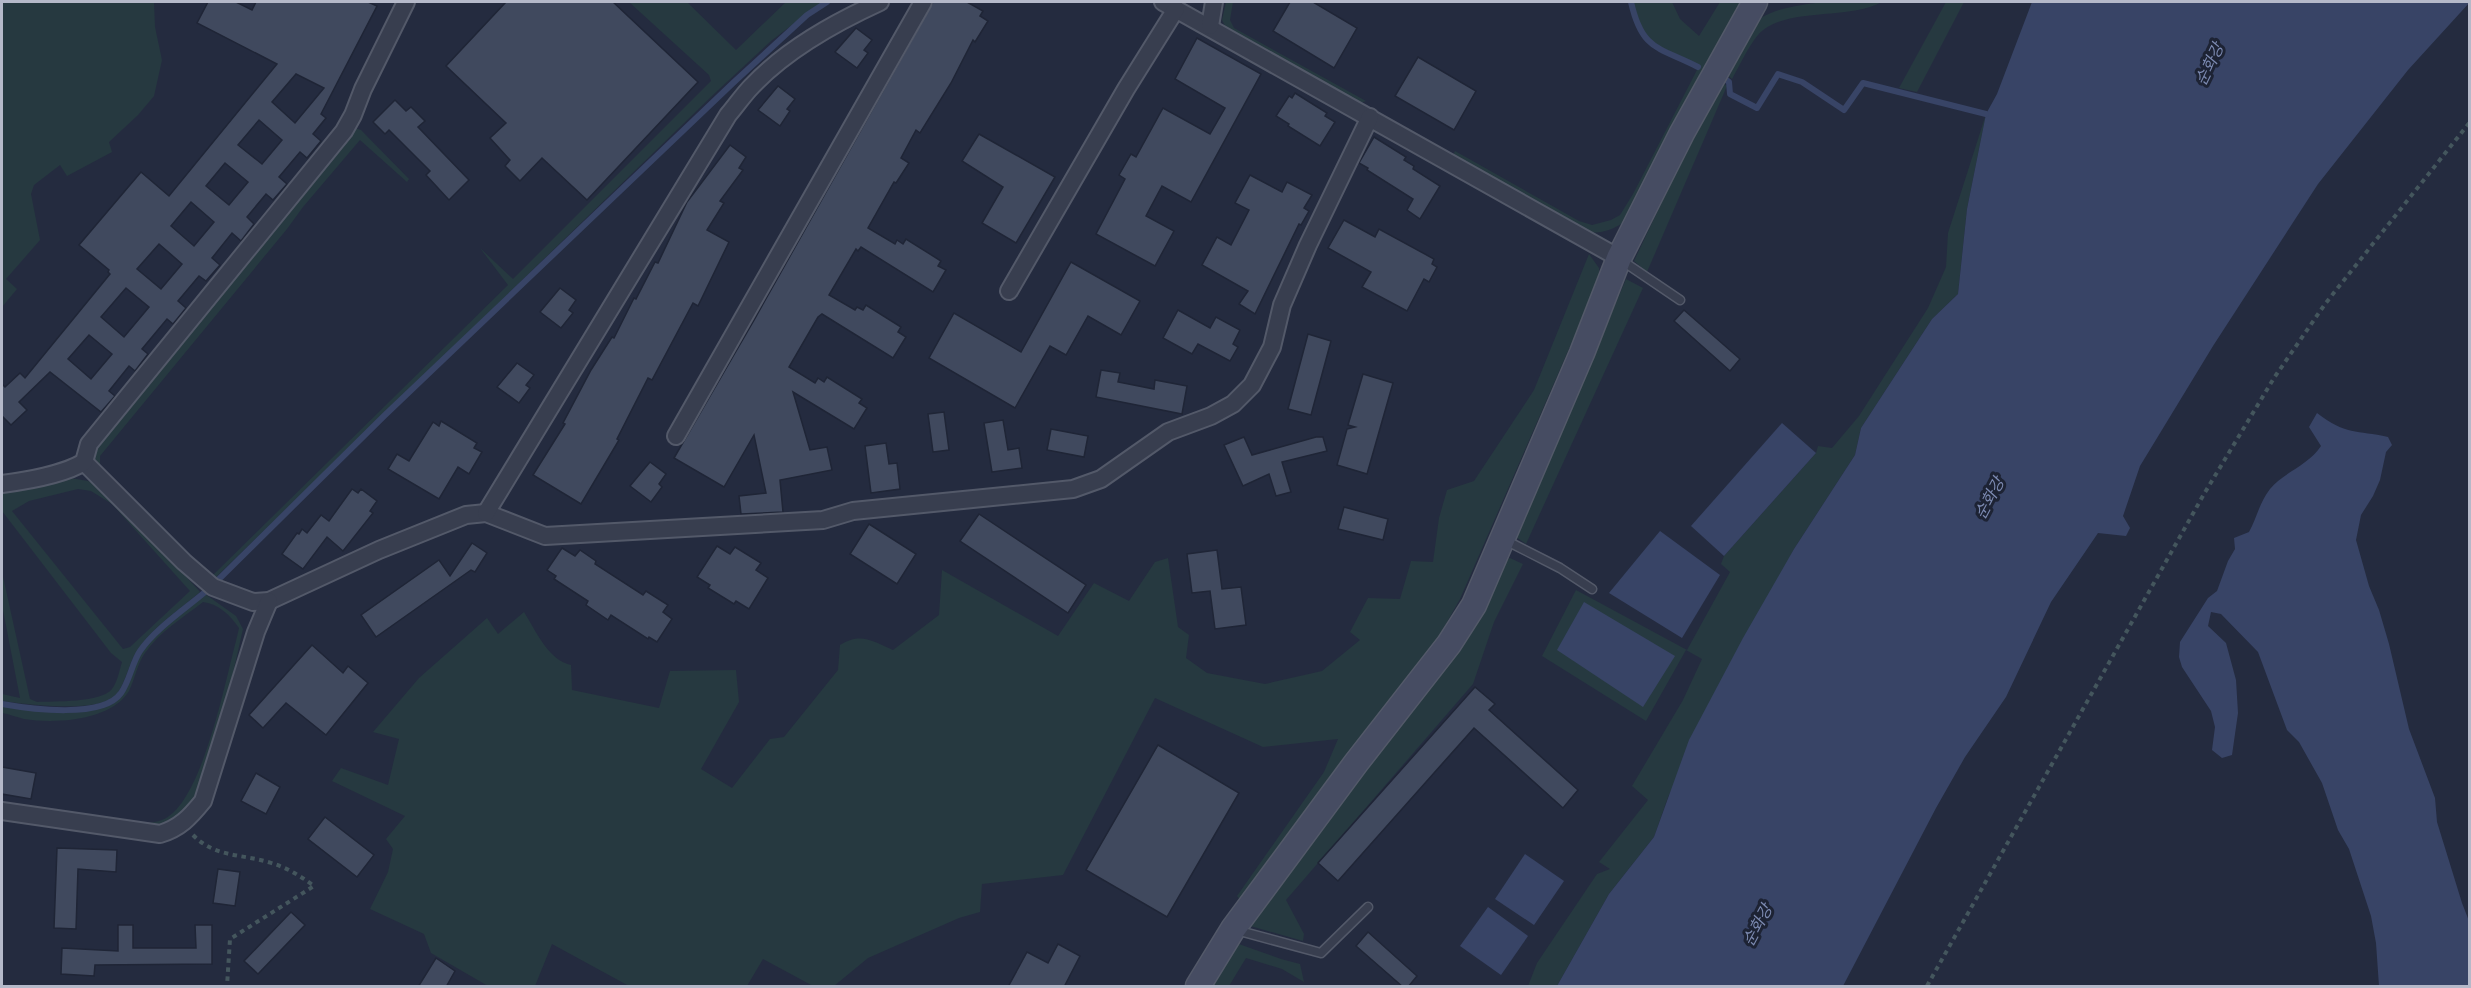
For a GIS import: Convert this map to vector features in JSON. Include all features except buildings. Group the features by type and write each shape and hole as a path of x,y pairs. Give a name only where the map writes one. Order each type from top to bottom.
{"street":[{"path":"2,484 28,481 73,469 84,462 89,444 344,131 406,2"},
{"path":"486,513 728,116 752,86 782,60 836,23 880,2"},
{"path":"676,436 923,2"},
{"path":"1210,26 1214,2"},
{"path":"1198,987 1233,929 1356,763 1449,644 1473,605 1582,353 1619,258 1682,133 1756,2"},
{"path":"1009,291 1126,89 1170,5 1619,258"},
{"path":"84,462 184,562 213,587 253,602 269,601 379,550 466,515 486,513 545,537 824,520 854,511 1073,489 1101,479 1168,432 1211,416 1233,404 1252,385 1272,347 1282,305 1308,245 1370,117"},
{"path":"2,812 160,834 174,830 189,819 203,801 256,632 269,601"}],"lane":[{"path":"1619,258 1680,300"},
{"path":"1503,539 1560,568 1592,589"},
{"path":"1233,929 1321,953 1368,908"}],"path":[{"path":"1928,987 2204,495 2274,378 2325,304 2469,122"},
{"path":"182,824 202,844 223,854 266,861 293,871 314,886 230,939 227,987"}],"shaded area":[{"path":"2,2 154,2 155,27 162,60 154,96 138,115 109,142 112,152 67,176 60,165 34,185 31,194 40,240 6,279 17,289 2,307"},
{"path":"629,2 687,2 736,50 786,2 822,2 771,41 715,93 211,582 95,464 93,457 97,447 146,382 349,131 355,128 361,130 409,179 407,182 360,140 100,456 100,464 104,471 211,577 508,285 480,248 513,279 711,81 709,75"},
{"path":"1226,2 1233,2 1230,20 1234,28 1366,101 1357,104 1226,28 1222,20"},
{"path":"1632,2 1672,2 1680,19 1699,36 1720,2 1748,2 1632,215 1627,220 1611,229 1585,233 1452,157 1455,151 1579,221 1592,225 1620,215 1700,68 1666,51 1652,41 1642,27"},
{"path":"1823,2 1882,2 1852,11 1783,20 1769,26 1754,40 1732,79 1723,72 1753,23 1781,9"},
{"path":"1946,2 1964,2 1917,92 1899,88"},
{"path":"1719,81 1727,86 1647,272 1634,261"},
{"path":"1986,114 1967,209 1958,294 1932,319 1861,428 1855,455 1794,549 1668,797 1654,837 1609,894 1557,986 1528,986 1537,963 1597,874 1610,869 1599,862 1648,800 1632,786 1683,700 1702,659 1686,650 1646,721 1542,656 1576,590 1687,650 1730,572 1721,564 1724,556 1816,453 1818,446 1832,448 1859,416 1928,308 1946,267 1948,233"},
{"path":"1589,254 1599,268 1599,280 1460,599 1433,647 1240,900 1237,896 1324,772 1338,739 1263,747 1155,698 1063,875 982,884 980,912 959,918 868,958 834,986 813,986 763,959 747,986 629,986 552,944 535,986 488,986 431,953 424,934 370,909 388,872 393,849 386,839 405,816 332,781 341,768 388,785 399,739 373,732 419,678 487,618 498,634 524,612 549,651 571,665 572,690 659,708 670,671 736,670 739,702 701,769 732,788 770,739 784,737 838,670 840,645 860,638 893,650 939,615 942,570 1058,636 1094,583 1129,601 1155,562 1168,558 1178,627 1189,635 1186,658 1207,673 1265,684 1322,671 1360,640 1350,632 1368,598 1400,599 1411,561 1433,562 1439,518 1447,490 1474,481 1534,390"},
{"path":"1626,279 1643,288 1526,544 1516,537"},
{"path":"71,478 99,486 143,529 200,592 144,641 135,654 116,695 107,701 94,704 61,706 2,701 2,694 20,698 2,605 2,572 30,699 37,702 77,700 106,694 116,683 122,662 111,653 2,511 2,490 53,479","holes":["78,489 91,491 112,504 190,591 130,647 123,649 12,511 29,501"]},
{"path":"1510,558 1523,564 1494,622 1473,684 1286,900 1304,934 1303,941 1247,925 1452,659 1505,560"},
{"path":"205,594 236,616 243,629 218,734 198,791 187,811 175,823 166,826 148,828 102,820 140,823 162,820 176,810 189,791 210,740 239,628 232,619 219,608 203,602 172,625 151,645 140,662 129,691 121,701 96,714 66,720 24,719 2,713 2,706 64,712 98,708 111,703 125,690 143,649 165,627"},
{"path":"1236,943 1300,964 1304,982 1282,969 1246,958 1229,986 1206,986"}],"water":[{"name":"순화강","path":"2032,2 2470,2 2408,70 2318,184 2213,346 2140,466 2123,516 2130,528 2126,536 2098,533 2051,602 2006,697 1965,757 1936,808 1843,986 1557,986 1609,894 1654,837 1689,740 1743,638 1794,549 1855,455 1861,428 1932,319 1958,294 1967,209 1986,114 1997,94"},
{"path":"2317,413 2351,431 2388,437 2392,445 2386,452 2380,480 2373,496 2361,515 2356,540 2389,644 2409,729 2435,798 2437,822 2469,921 2469,986 2379,986 2376,943 2371,916 2349,849 2338,830 2322,783 2299,742 2287,730 2258,652 2221,614 2211,612 2208,626 2226,643 2236,680 2238,713 2232,755 2222,758 2212,750 2215,727 2211,711 2182,667 2179,657 2180,642 2208,598 2217,591 2235,549 2234,538 2249,532 2270,489 2316,453 2321,446 2309,427"},
{"path":"1782,423 1816,453 1724,556 1691,526"},
{"path":"1660,531 1720,575 1682,638 1609,593"},
{"path":"1584,602 1675,656 1643,707 1557,650"},
{"path":"1525,854 1564,881 1534,925 1495,899"},
{"path":"1488,907 1528,936 1501,975 1460,946"}],"waterway":[{"path":"217,581 384,416 733,83 807,15 827,2"},
{"path":"1631,2 1635,18 1647,39 1663,51 1698,67"},
{"path":"1721,76 1729,82 1730,94 1757,108 1778,74 1802,82 1844,110 1863,83 1986,114"},
{"path":"2,704 65,710 99,706 112,701 124,688 137,656 146,643 205,592"}]}
